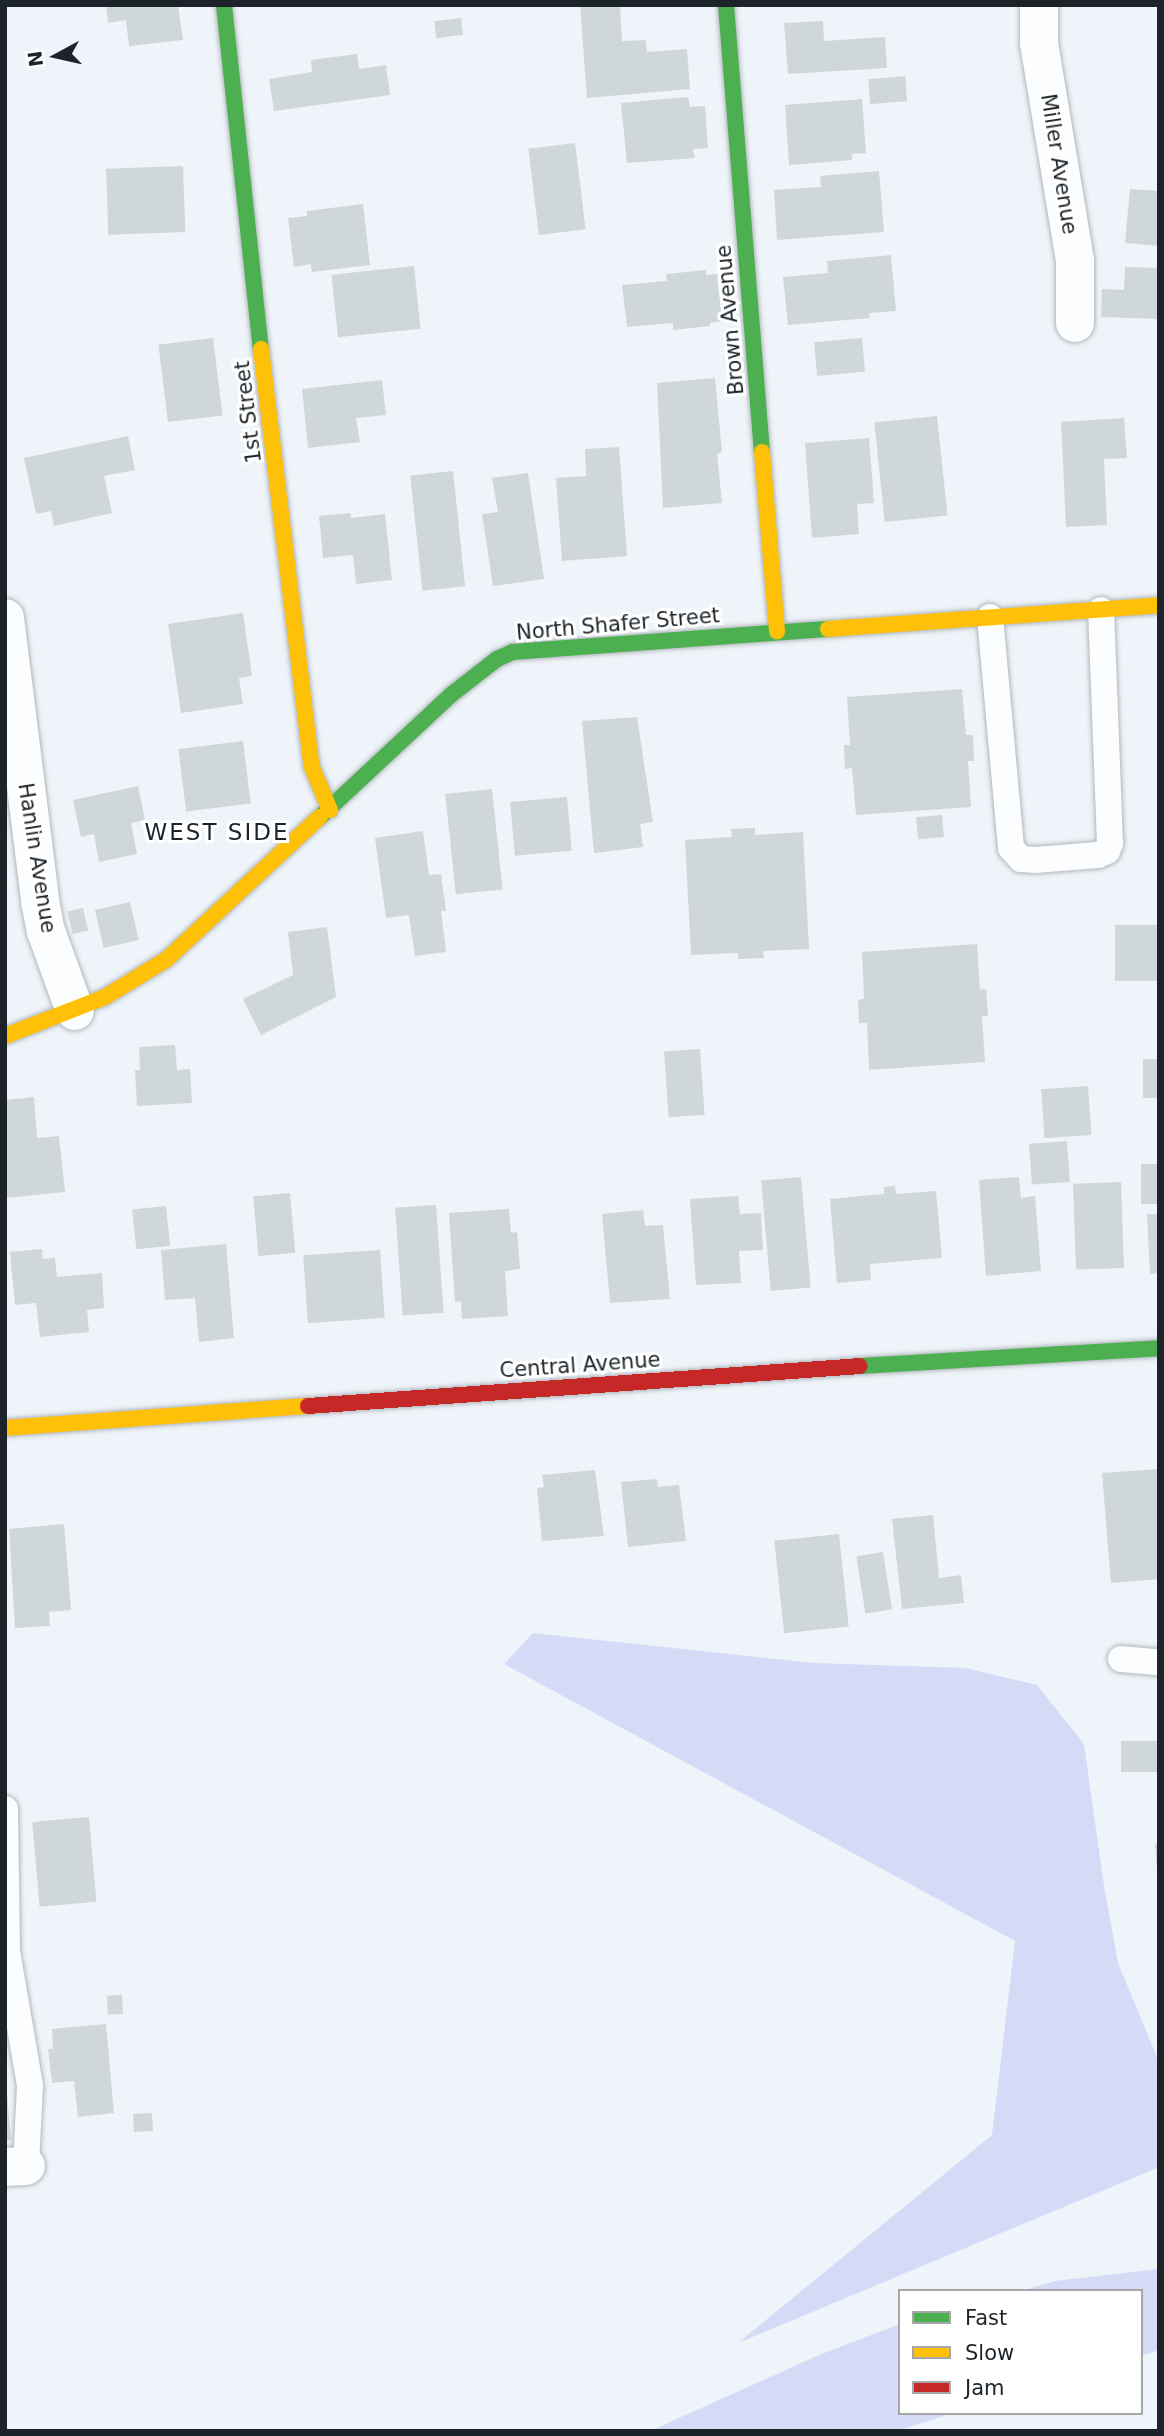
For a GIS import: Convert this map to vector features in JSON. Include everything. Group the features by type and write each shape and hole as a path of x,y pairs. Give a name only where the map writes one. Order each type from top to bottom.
{"street":[{"name":"1st Street","path":"225,5 251,261 311,765 330,810"},
{"name":"Brown Avenue","path":"726,5 777,631"},
{"name":"Miller Avenue","path":"1039,5 1039,43 1075,260 1075,323"},
{"name":"North Shafer Street","path":"5,1036 75,1011 136,981 167,959 452,694 497,659 513,652 1159,605"},
{"name":"Hanlin Avenue","path":"5,618 40,901 46,930 75,1011"},
{"name":"Central Avenue","path":"5,1428 856,1366 1159,1348"}],"lane":[{"path":"990,617 1011,848 1021,859 1035,860 1098,855 1107,852 1110,842 1101,610"},
{"path":"1121,1659 1159,1662"},
{"path":"5,1809 7,1951 30,2086 16,2166"}],"shaded area":[{"path":"533,1633 814,1663 965,1668 1037,1685 1084,1744 1118,1963 1159,2062 1157,2168 738,2343 992,2135 1015,1941 504,1664"},
{"path":"1159,2269 1159,2350 1143,2355 1143,2289 1028,2289 1055,2281"},
{"path":"898,2325 898,2415 947,2415 897,2431 650,2431 819,2355"}],"building":[{"path":"106,5 178,5 183,40 129,46 126,20 108,23"},
{"path":"580,5 620,5 622,41 646,40 647,52 687,49 690,89 587,98"},
{"path":"461,18 463,35 436,38 434,21"},
{"path":"823,21 824,41 885,37 887,68 788,74 784,23"},
{"path":"357,54 359,69 386,65 390,95 274,111 269,79 312,72 311,60"},
{"path":"905,76 907,101 870,104 868,79"},
{"path":"688,97 690,107 705,106 708,148 693,149 695,158 627,163 621,103"},
{"path":"862,99 866,153 852,154 852,160 789,165 785,105"},
{"path":"575,143 586,229 539,235 528,149"},
{"path":"183,166 185,232 108,235 106,169"},
{"path":"879,171 884,232 777,240 774,190 821,187 820,176"},
{"path":"1130,189 1159,191 1159,246 1125,243"},
{"path":"363,204 370,265 312,272 311,264 294,267 288,218 307,216 307,211"},
{"path":"891,255 896,311 869,313 870,318 788,325 783,277 828,273 827,261"},
{"path":"414,266 421,329 338,337 331,275"},
{"path":"1125,267 1159,268 1159,319 1101,317 1102,289 1124,290"},
{"path":"706,270 706,275 717,274 722,321 710,323 710,326 673,330 673,323 627,327 622,285 667,281 666,274"},
{"path":"213,338 223,415 168,422 158,345"},
{"path":"862,338 865,372 817,376 814,342"},
{"path":"715,378 722,452 717,454 722,503 663,508 657,383"},
{"path":"382,380 386,415 356,418 360,442 308,448 302,389"},
{"path":"937,416 947,515 885,522 874,423"},
{"path":"1124,418 1127,458 1104,459 1107,525 1066,527 1061,422"},
{"path":"128,436 135,470 104,476 112,513 54,526 51,511 36,514 24,458"},
{"path":"869,438 874,503 857,504 859,534 812,538 805,443"},
{"path":"619,447 627,556 562,561 556,478 586,476 585,449"},
{"path":"453,471 465,586 422,591 410,475"},
{"path":"528,473 544,579 493,586 482,514 498,512 492,478"},
{"path":"350,513 351,518 385,514 392,580 356,584 353,555 323,558 319,516"},
{"path":"243,613 252,676 239,678 243,704 181,713 168,624"},
{"path":"962,689 966,735 973,735 974,761 968,761 971,807 856,815 852,768 845,769 844,745 850,745 847,697"},
{"path":"637,717 653,822 640,824 643,847 594,853 582,721"},
{"path":"243,741 251,804 186,811 178,749"},
{"path":"138,786 145,820 131,823 137,854 99,862 94,834 81,837 73,800"},
{"path":"492,789 503,889 456,894 445,794"},
{"path":"567,797 572,851 515,856 510,802"},
{"path":"942,815 944,837 918,839 916,817"},
{"path":"755,828 755,835 803,832 809,949 763,951 764,958 738,959 738,953 691,955 685,840 732,837 731,829"},
{"path":"423,831 429,875 441,874 446,911 441,911 446,952 415,956 409,915 386,918 375,838"},
{"path":"130,902 139,940 104,948 95,910"},
{"path":"83,908 88,930 73,934 67,912"},
{"path":"1115,925 1159,925 1159,981 1115,981"},
{"path":"327,927 336,997 261,1035 243,999 293,975 288,932"},
{"path":"977,944 980,990 986,989 988,1016 982,1016 985,1062 869,1070 867,1023 859,1023 858,1000 864,999 862,952"},
{"path":"175,1045 177,1070 190,1069 192,1103 137,1106 135,1070 140,1070 139,1047"},
{"path":"700,1049 705,1115 669,1117 664,1052"},
{"path":"1143,1059 1159,1059 1159,1098 1143,1098"},
{"path":"1088,1086 1091,1135 1045,1138 1041,1089"},
{"path":"34,1097 37,1138 59,1136 65,1192 5,1198 5,1100"},
{"path":"1067,1141 1070,1182 1032,1185 1029,1144"},
{"path":"1141,1164 1159,1164 1159,1204 1141,1204"},
{"path":"801,1177 811,1288 771,1291 761,1180"},
{"path":"1019,1177 1021,1198 1035,1196 1041,1271 986,1276 979,1180"},
{"path":"1121,1182 1124,1268 1076,1270 1073,1184"},
{"path":"895,1186 896,1194 936,1191 942,1258 870,1264 871,1280 837,1283 830,1199 884,1194 884,1187"},
{"path":"290,1193 295,1253 258,1256 253,1196"},
{"path":"738,1196 740,1214 761,1213 763,1250 739,1251 741,1283 696,1285 690,1199"},
{"path":"436,1205 444,1313 403,1316 395,1208"},
{"path":"166,1206 170,1246 136,1249 132,1210"},
{"path":"509,1209 511,1233 517,1232 520,1269 505,1271 508,1316 462,1319 461,1301 455,1302 449,1213"},
{"path":"643,1210 645,1226 663,1225 670,1299 610,1303 602,1214"},
{"path":"1147,1214 1159,1214 1159,1273 1150,1274"},
{"path":"226,1244 234,1338 199,1342 195,1298 165,1300 161,1250"},
{"path":"42,1249 43,1259 55,1258 57,1277 102,1273 104,1308 87,1310 89,1332 40,1337 36,1303 15,1305 10,1252"},
{"path":"380,1250 385,1318 308,1323 303,1255"},
{"path":"1159,1469 1159,1579 1111,1583 1102,1473"},
{"path":"595,1470 604,1536 542,1541 537,1488 544,1487 542,1475"},
{"path":"657,1479 658,1487 679,1485 686,1541 628,1547 621,1482"},
{"path":"933,1515 939,1578 961,1575 964,1603 902,1609 892,1519"},
{"path":"64,1524 71,1610 49,1612 50,1626 15,1628 9,1529"},
{"path":"839,1534 849,1626 784,1633 774,1541"},
{"path":"883,1552 892,1609 865,1614 856,1556"},
{"path":"1121,1741 1159,1741 1159,1772 1121,1772"},
{"path":"89,1817 96,1902 40,1907 32,1822"},
{"path":"1159,1843 1159,1870 1157,1870 1155,1844"},
{"path":"122,1995 123,2014 108,2015 107,1996"},
{"path":"106,2024 114,2113 78,2117 74,2081 52,2083 48,2049 53,2049 52,2029"},
{"path":"7,2093 11,2140 5,2141 5,2094"},
{"path":"152,2113 153,2131 134,2132 133,2114"}],"traffic: fast":[{"path":"224,5 261,349"},
{"path":"726,5 762,452"},
{"path":"320,817 452,694 497,659 513,652 828,629"},
{"path":"860,1366 1159,1348"}],"traffic: slow":[{"path":"261,349 311,765 330,810"},
{"path":"762,452 777,631"},
{"path":"828,629 1159,605"},
{"path":"5,1036 105,997 167,959 320,817"},
{"path":"5,1428 308,1406"}],"traffic: jam":[{"path":"308,1406 860,1366"}],"district":[{"name":"WEST SIDE","path":"217,832"}]}
